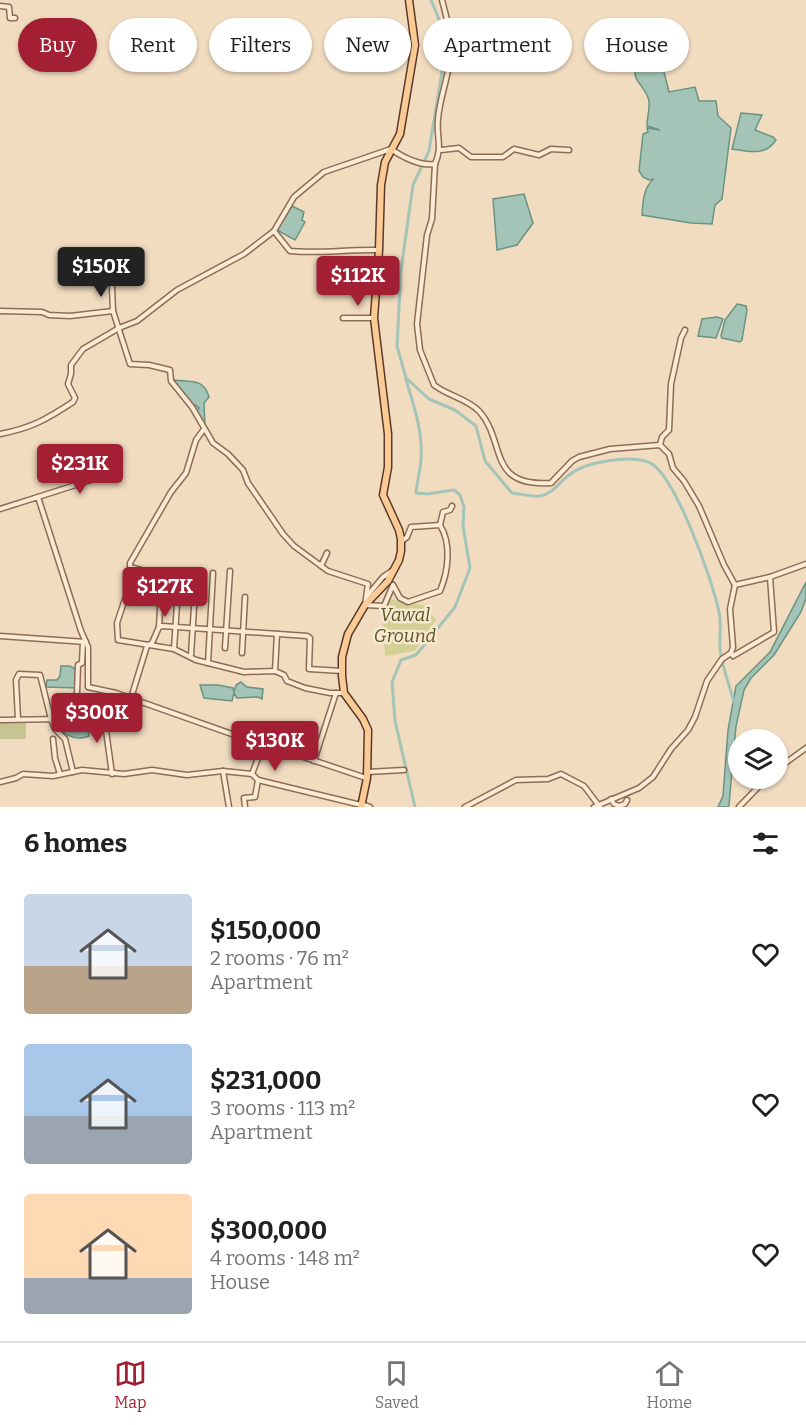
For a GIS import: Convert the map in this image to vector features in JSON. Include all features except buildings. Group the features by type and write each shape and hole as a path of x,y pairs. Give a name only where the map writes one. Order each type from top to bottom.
{"main road":[{"path":"361,805 367,775 368,730 344,693 342,671 344,645 374,590 387,582 395,568 399,560 401,542 399,530 383,495 388,467 388,434 374,318 381,185 385,162 400,134 415,45 409,0"}],"street":[{"path":"442,0 452,47 438,114 441,150 435,164 432,219 427,235 417,324 420,350 434,385 470,404 480,412 499,459 517,478 551,483 572,461 579,457 610,448 660,445 669,454 674,468 699,506 735,585 730,609 733,647 707,681 695,717 688,730 671,749 658,772 639,788 597,806 584,786 561,774 548,779 516,780 465,807"},
{"path":"0,6 9,7 10,18 15,18"},
{"path":"441,150 459,148 468,156 480,157 503,157 514,149 538,155 552,149 569,150"},
{"path":"0,434 42,422 73,402 75,398 68,384 71,365 83,349 118,328 137,321 177,290 244,254 274,231 294,197 324,172 391,149 406,159 435,164"},
{"path":"274,231 290,251 325,253 345,249 379,250"},
{"path":"111,264 113,311 130,364 168,368 171,381 192,407 213,443 228,454 243,470 248,483 283,534 294,546 328,571 368,584 365,605 382,607 387,582"},
{"path":"0,311 42,312 49,315 70,316 113,311"},
{"path":"343,318 374,318"},
{"path":"660,445 662,437 669,430 671,384 681,338 685,330"},
{"path":"204,429 196,440 186,473 171,492 130,563 130,567 141,570 142,573 137,598 125,599 117,623 118,640 174,649 196,660 244,672 275,670 284,675 287,681 305,688 344,693"},
{"path":"0,509 116,472"},
{"path":"38,497 88,647 88,687 131,698 314,761 367,775 404,770"},
{"path":"387,582 400,598 408,602 440,591 446,575 447,553 445,537 440,525 443,512 450,510 452,506"},
{"path":"401,542 407,537 411,527 440,525"},
{"path":"321,566 327,553"},
{"path":"735,585 770,578 806,564"},
{"path":"225,648 230,571"},
{"path":"208,663 213,573"},
{"path":"191,655 196,575"},
{"path":"729,654 733,656 774,632 770,578"},
{"path":"174,649 178,589"},
{"path":"367,596 374,590"},
{"path":"131,698 149,645 152,644 159,627 161,591"},
{"path":"242,653 246,597"},
{"path":"159,627 309,636 309,669 342,671"},
{"path":"275,670 277,634"},
{"path":"0,636 85,642"},
{"path":"76,721 78,665 82,663 85,642"},
{"path":"18,719 16,680 20,674 40,675 51,719 55,729 65,739 73,772"},
{"path":"314,761 336,693"},
{"path":"0,720 51,719 93,721 106,724 112,774"},
{"path":"53,739 60,774"},
{"path":"252,774 263,744"},
{"path":"788,761 806,748"},
{"path":"0,782 23,774 60,774 82,770 112,774 152,770 187,775 223,771 252,774 258,780 370,807"},
{"path":"223,771 229,807"},
{"path":"245,807 244,798 255,797 258,780"},
{"path":"739,807 757,789"},
{"path":"611,799 619,806 625,804 627,800"}],"green space":[{"name":"Vawal Ground","path":"392,599 423,605 436,620 415,651 385,656 382,610"}],"shaded area":[{"path":"635,72 664,72 669,92 695,87 699,101 716,101 718,116 731,128 722,199 715,205 712,224 642,215 646,191 654,179 649,180 643,177 639,171 643,134 648,132 647,128 660,130 647,126 649,101"},
{"path":"741,113 762,115 755,130 773,137 776,140 772,145 756,152 732,149"},
{"path":"524,194 533,223 517,245 497,250 493,199"},
{"path":"292,206 304,212 302,220 305,222 295,240 277,230"},
{"path":"737,304 746,306 747,310 740,342 721,336 725,320"},
{"path":"717,317 723,319 716,338 698,336 702,319"},
{"path":"174,380 196,382 207,391 209,397 204,403 205,426 197,411 199,408 192,405"},
{"path":"806,582 806,598 801,612 774,655 751,678 744,690 736,729 728,729 736,686 770,652"},
{"path":"61,666 70,666 77,670 76,688 46,687 47,680 57,680 60,676"},
{"path":"241,682 247,687 263,689 262,699 258,697 237,698 234,693 232,701 204,698 200,685 233,688 234,692 236,685"},
{"path":"79,695 99,696 99,714 78,713"},
{"path":"57,720 88,724 89,736 77,738 66,734 59,730"},
{"path":"26,722 26,739 0,739 0,723"},
{"path":"728,730 729,805 718,807 723,796"}],"waterway":[{"path":"431,0 443,29 444,59 429,151 413,185 401,270 397,346 406,378 429,399 455,410 476,426 485,461 512,493 545,495 577,470 607,461 628,459 643,461 658,470 681,506 716,598 720,617 721,656 734,702"},
{"path":"406,380 421,439 421,460 416,493 427,494 454,490 460,495 464,507 463,526 470,568 455,607 416,655 401,660 392,682 395,721 415,807"}]}
